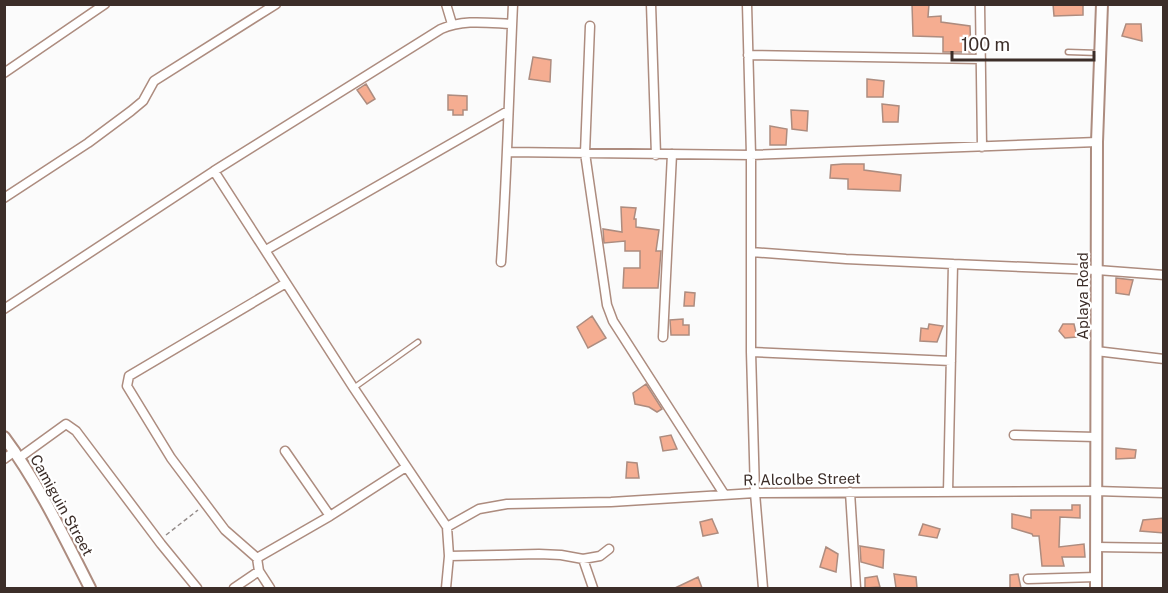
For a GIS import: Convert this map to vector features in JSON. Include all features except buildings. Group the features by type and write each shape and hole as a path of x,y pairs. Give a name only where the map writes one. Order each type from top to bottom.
{"street":[{"path":"4,73 105,4"},
{"path":"4,198 88,143 131,111 143,101 154,81 276,4"},
{"path":"446,4 452,24"},
{"path":"501,262 508,152 513,4"},
{"path":"651,4 656,154"},
{"path":"747,4 751,155 750,352 755,493 763,588"},
{"path":"980,4 982,147"},
{"name":"Aplaya Road","path":"1096,583 1097,142 1102,4"},
{"path":"4,309 214,171 452,24 474,22 512,24"},
{"path":"590,26 585,153 604,288 610,315 724,494"},
{"path":"748,55 981,58"},
{"path":"266,250 508,111"},
{"path":"508,152 751,155 1097,142"},
{"path":"663,337 672,154"},
{"path":"214,171 447,527 449,556 446,588"},
{"path":"751,252 1164,275"},
{"path":"948,492 953,264"},
{"path":"270,588 260,571 257,558 225,530 151,428 127,386 129,376 286,282"},
{"path":"1096,351 1164,359"},
{"path":"750,352 951,361"},
{"path":"4,459 17,455 66,424 76,431 158,541 197,588"},
{"path":"1014,435 1096,437"},
{"name":"Camiguin Street","path":"4,437 58,525 90,588"},
{"path":"285,451 330,516"},
{"path":"257,558 330,516 406,467"},
{"name":"R. Alcolbe Street","path":"447,527 479,509 507,504 611,502 755,493 1096,491 1164,493"},
{"path":"850,492 856,588"},
{"path":"1096,547 1164,548"},
{"path":"449,556 538,554 583,559 600,556 609,549"},
{"path":"583,559 593,588"},
{"path":"234,588 260,571"},
{"path":"1028,579 1096,583"}],"lane":[{"path":"1068,52 1100,53"},
{"path":"354,387 418,342"}],"path":[{"path":"158,541 206,504"}]}
